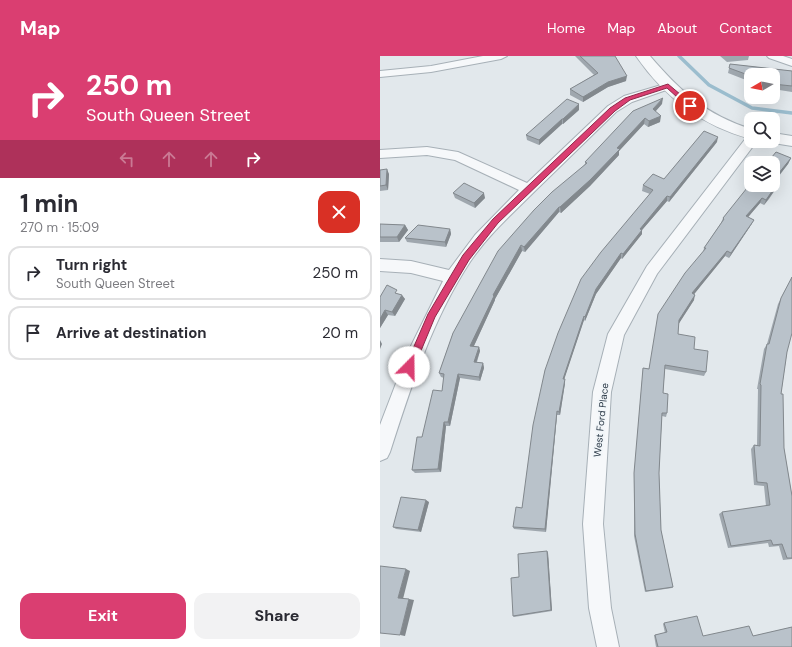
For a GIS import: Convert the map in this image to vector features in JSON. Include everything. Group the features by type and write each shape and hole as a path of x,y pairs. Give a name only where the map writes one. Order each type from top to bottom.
{"street":[{"path":"380,74 431,69 483,58 501,56"},
{"path":"643,56 668,86 699,112 723,124 744,132"},
{"path":"773,56 792,63"},
{"path":"381,446 405,378 431,316 466,258 496,221 620,103 636,96 668,86"},
{"path":"780,139 792,141"},
{"name":"West Ford Place","path":"608,647 600,608 593,524 602,392 616,334 652,270 745,148"},
{"path":"380,154 427,151 458,156 529,189"},
{"path":"380,265 411,267 453,278"}],"building":[{"path":"580,56 615,56 627,76 608,82 583,97 570,89 598,73"},
{"path":"730,64 765,68 744,68 744,73 729,68"},
{"path":"780,70 792,71 792,86 780,85"},
{"path":"663,98 653,109 661,116 649,121 645,118 617,148 620,149 590,180 559,207 524,247 521,245 493,295 494,296 470,346 479,347 474,362 483,363 479,377 458,374 448,422 444,422 438,469 412,470 417,437 422,437 433,390 442,391 444,374 439,373 453,333 498,251 552,192 587,163 585,162 633,111"},
{"path":"567,99 579,104 539,140 526,135"},
{"path":"704,131 718,137 670,197 667,196 640,229 642,230 623,254 621,253 596,289 585,317 584,316 563,379 565,379 559,412 557,411 545,529 513,527 516,507 522,508 533,425 545,370 558,333 581,279 601,252 653,190 643,185 653,174 664,179"},
{"path":"776,152 791,158 780,172 780,156 773,156"},
{"path":"387,169 386,185 380,186 380,170"},
{"path":"464,183 484,193 474,203 453,193"},
{"path":"744,192 771,192 766,200 762,198 746,216 754,220 731,253 727,251 692,293 695,295 679,320 678,334 695,337 694,349 708,351 706,372 665,365 663,393 668,394 667,413 662,413 659,473 661,530 673,587 646,591 635,534 634,473 643,368 649,369 658,314 685,273 706,248 704,248 724,219 723,218"},
{"path":"380,224 405,225 397,237 380,237"},
{"path":"418,225 450,229 445,242 405,238"},
{"path":"792,277 792,333 787,352 781,394 783,394 784,448 792,496 792,558 787,558 782,544 773,545 771,540 731,546 722,512 770,505 767,483 757,482 754,445 760,446 760,384 767,344 769,344 781,298"},
{"path":"387,285 397,290 395,293 402,295 392,312 385,310 380,319 380,297"},
{"path":"401,497 426,500 418,530 393,527"},
{"path":"547,551 551,610 513,616 511,578 519,577 518,554"},
{"path":"380,566 406,569 398,598 409,599 400,635 380,633"},
{"path":"697,616 703,636 749,626 753,636 792,627 792,647 658,647 655,635 667,632 664,623"}],"waterway":[{"path":"679,56 709,85 752,108 792,113"}],"route":[{"path":"409,367 431,316 466,258 496,221 612,109 628,99 668,86 690,106"}]}
